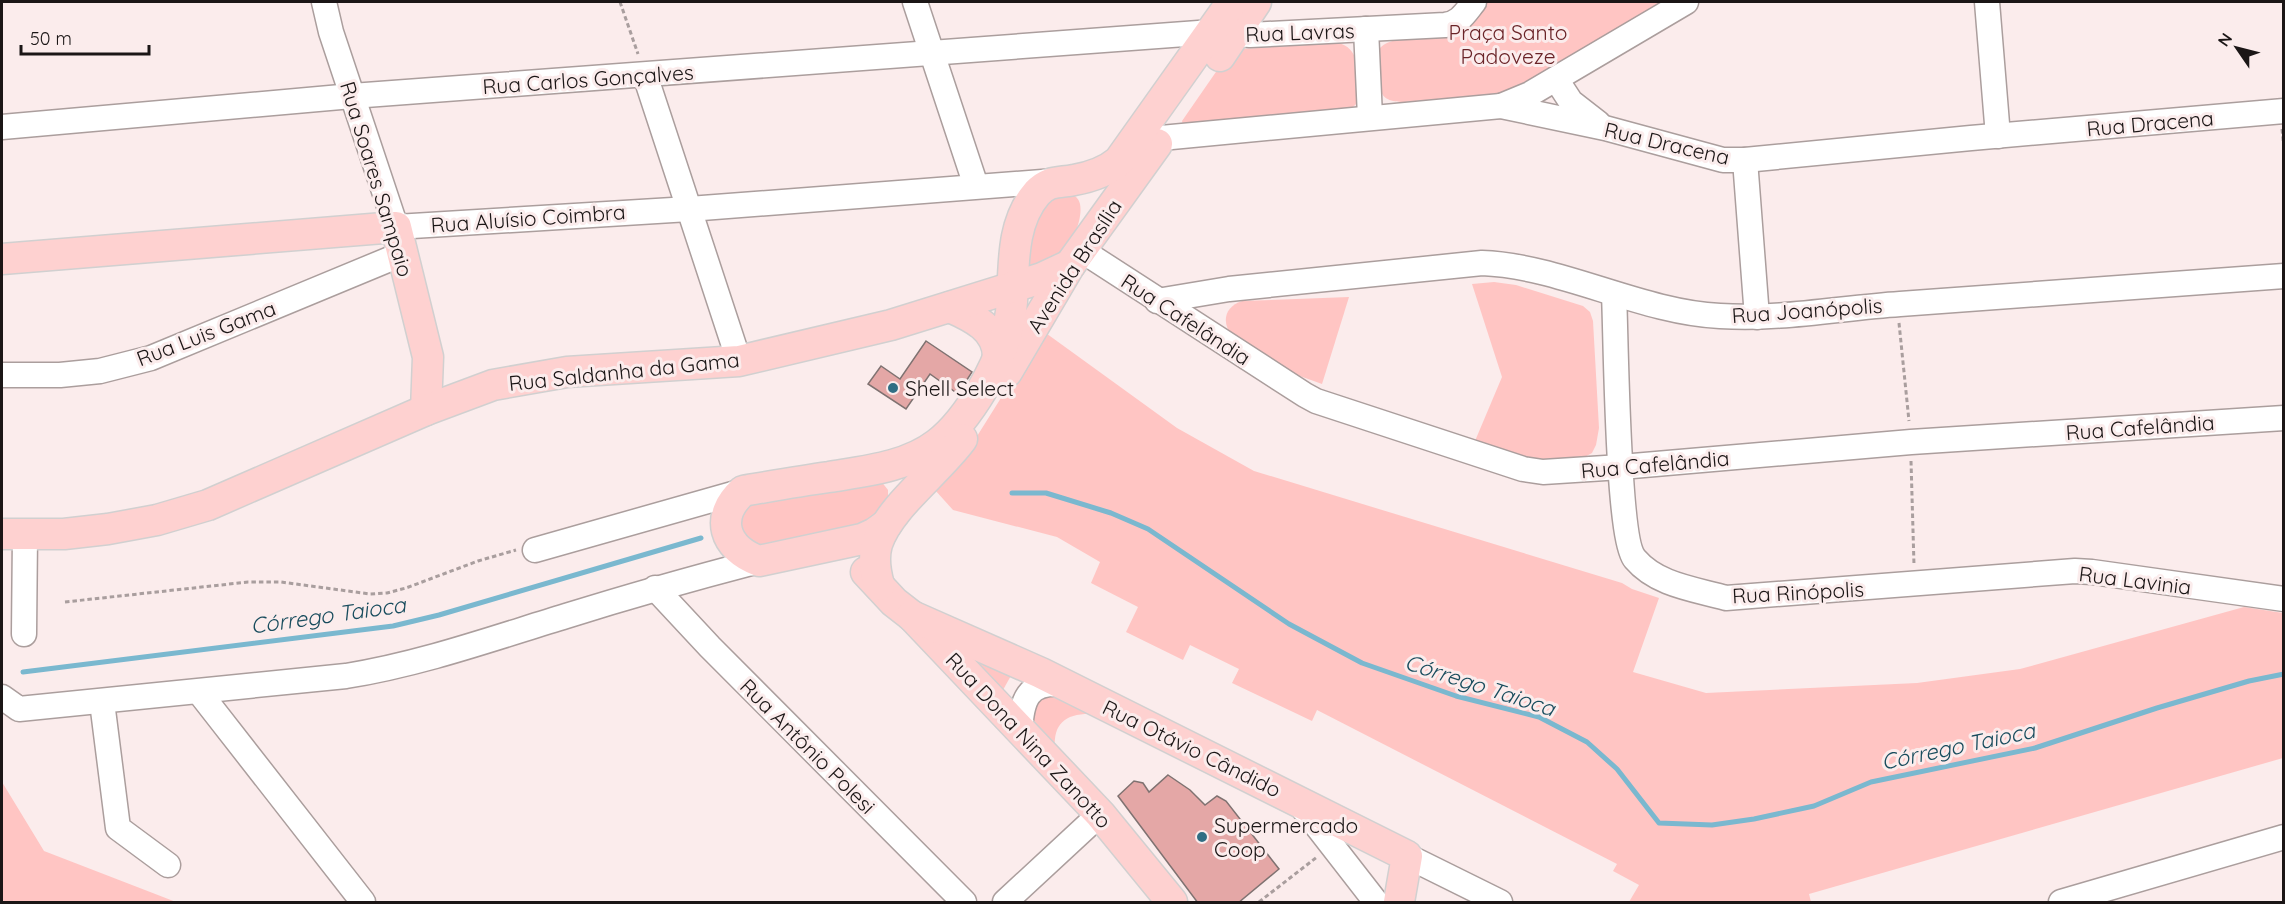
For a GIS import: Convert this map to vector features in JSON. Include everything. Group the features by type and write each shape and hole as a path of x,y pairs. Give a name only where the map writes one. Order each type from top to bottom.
{"main road":[{"name":"Avenida Brasília","path":"890,520 945,460 993,395 1080,251 1161,138 1224,33 1232,2"},
{"name":"Avenida Brasília","path":"743,490 870,470 918,455 953,430 973,403 998,357 1011,315 1017,237 1024,217 1037,194 1063,181 1097,174 1119,161 1194,58 1256,2"},
{"path":"1063,181 1083,190 1091,202 1080,251"},
{"name":"Rua Aluísio Coimbra","path":"2,259 399,240"},
{"name":"Rua Soares Sampaio","path":"399,240 428,357 426,410"},
{"name":"Rua Saldanha da Gama","path":"13,534 108,529 157,520 208,505 476,390 527,378 567,372 739,361 891,325 1042,278 1080,251"},
{"path":"950,307 973,318 990,332 996,342 998,357"},
{"name":"Rua Soares Sampaio","path":"428,357 440,374 476,390"},
{"path":"870,470 882,476 895,492 897,502 877,544 875,557 879,585"},
{"path":"743,490 731,505 726,527 732,544 746,556 759,561 867,537 890,520"},
{"name":"Rua Dona Nina Zanotto","path":"822,547 842,554 854,562 894,602 912,616 1100,814 1172,903"},
{"name":"Rua Otávio Cândido","path":"912,616 1061,684 1407,856"},
{"path":"1399,903 1407,856"}],"street":[{"name":"Rua Soares Sampaio","path":"324,2 351,96 399,240"},
{"path":"915,2 976,186"},
{"name":"Rua Lavras","path":"1224,33 1454,24 1461,19 1474,2"},
{"path":"1501,106 1530,94 1686,2"},
{"path":"1987,2 1998,136"},
{"name":"Rua Lavras","path":"1366,29 1370,117"},
{"name":"Rua Carlos Gonçalves","path":"2,127 351,96 932,52 1224,33"},
{"path":"1174,35 1194,58"},
{"path":"645,75 739,361"},
{"path":"1556,79 1571,102 1605,128"},
{"name":"Rua Dracena","path":"1161,138 1501,106 1605,128 1723,160 1745,160 2283,111"},
{"path":"1745,160 1757,317"},
{"name":"Rua Aluísio Coimbra","path":"399,240 689,208 1063,181"},
{"name":"Rua Luis Gama","path":"2,375 60,375 100,371 152,358 399,240"},
{"name":"Rua Cafelândia","path":"1080,251 1292,388 1316,400 1523,469 1544,472 1911,442 2283,418"},
{"name":"Rua Joanópolis","path":"1157,301 1228,290 1482,263 1513,266 1687,312 1757,317 1897,304 2283,276"},
{"path":"1204,331 1208,311 1213,303 1228,290"},
{"name":"Rua Rinópolis","path":"1614,294 1621,467 1627,540 1632,556 1643,568 1674,584 1726,598 1915,585"},
{"path":"535,550 743,490"},
{"path":"13,534 24,634"},
{"path":"2,697 19,709 199,692 385,670 655,588 759,561"},
{"name":"Rua Lavinia","path":"1915,585 2092,572 2283,599"},
{"name":"Rua Antônio Polesi","path":"655,588 727,664 964,903"},
{"path":"1020,730 1021,711 1025,698 1035,688 1047,683 1061,684"},
{"path":"199,692 363,903"},
{"path":"102,702 118,828 168,865"},
{"path":"1298,801 1376,903"},
{"path":"1005,903 1100,814"},
{"path":"1354,874 1370,837"},
{"path":"2061,903 2283,837"},
{"name":"Rua Otávio Cândido","path":"1407,856 1500,903"}],"path":[{"path":"620,2 645,75"},
{"path":"65,602 248,582 281,582 370,594 387,593 486,558 521,549 535,550"},
{"path":"1259,903 1332,845"}],"green space":[{"name":"Praça Santo Padoveze","path":"1485,2 1663,2 1525,83 1502,93 1405,102 1393,101 1383,96 1377,64 1380,49 1394,41 1447,34"},
{"path":"1338,43 1352,51 1358,66 1359,101 1349,111 1183,125 1182,121 1227,56 1242,49"},
{"path":"1072,193 1079,201 1081,210 1079,223 1070,243 1052,259 1033,268 1028,266 1021,251 1036,203"},
{"path":"1494,282 1516,285 1583,306 1590,312 1593,321 1599,428 1592,453 1581,459 1542,463 1475,441 1502,377 1472,284"},
{"path":"1349,297 1322,384 1297,375 1233,337 1227,326 1228,311 1242,301"},
{"path":"1043,331 1177,428 1254,471 1622,583 1632,589 1659,598 1633,672 1706,693 1917,683 2020,669 2244,607 2283,613 2283,758 1809,894 1811,902 1629,902 1639,885 1613,871 1617,864 1317,710 1312,721 1232,683 1239,669 1190,645 1183,660 1126,632 1138,607 1091,583 1100,562 1057,537 953,510 935,490 969,449"},
{"path":"881,481 888,490 888,501 879,514 864,524 760,548 741,534 739,510 746,501"},
{"path":"941,637 1013,672 998,699"},
{"path":"1044,696 1055,696 1089,714 1073,716 1062,722 1056,733 1055,749 1032,729 1031,707"},
{"path":"2,782 44,851 176,902 2,902"}],"building":[{"path":"926,341 972,372 958,394 930,374 906,409 868,384 881,366 900,379"},
{"name":"Supermercado Coop","path":"1168,775 1190,790 1205,805 1217,796 1226,801 1279,869 1238,903 1198,903 1118,796 1134,781 1143,783 1149,792"}],"waterway":[{"name":"Córrego Taioca","path":"1012,493 1046,493 1111,513 1148,529 1289,624 1362,663 1456,696 1539,717 1587,742 1617,769 1659,823 1712,825 1814,806 1871,782 2035,748 2157,708 2249,681 2284,674"},
{"name":"Córrego Taioca","path":"23,672 393,626 439,615 701,538"}],"place":[{"name":"Shell Select","path":"893,388"},
{"name":"Supermercado Coop","path":"1202,837"}]}
